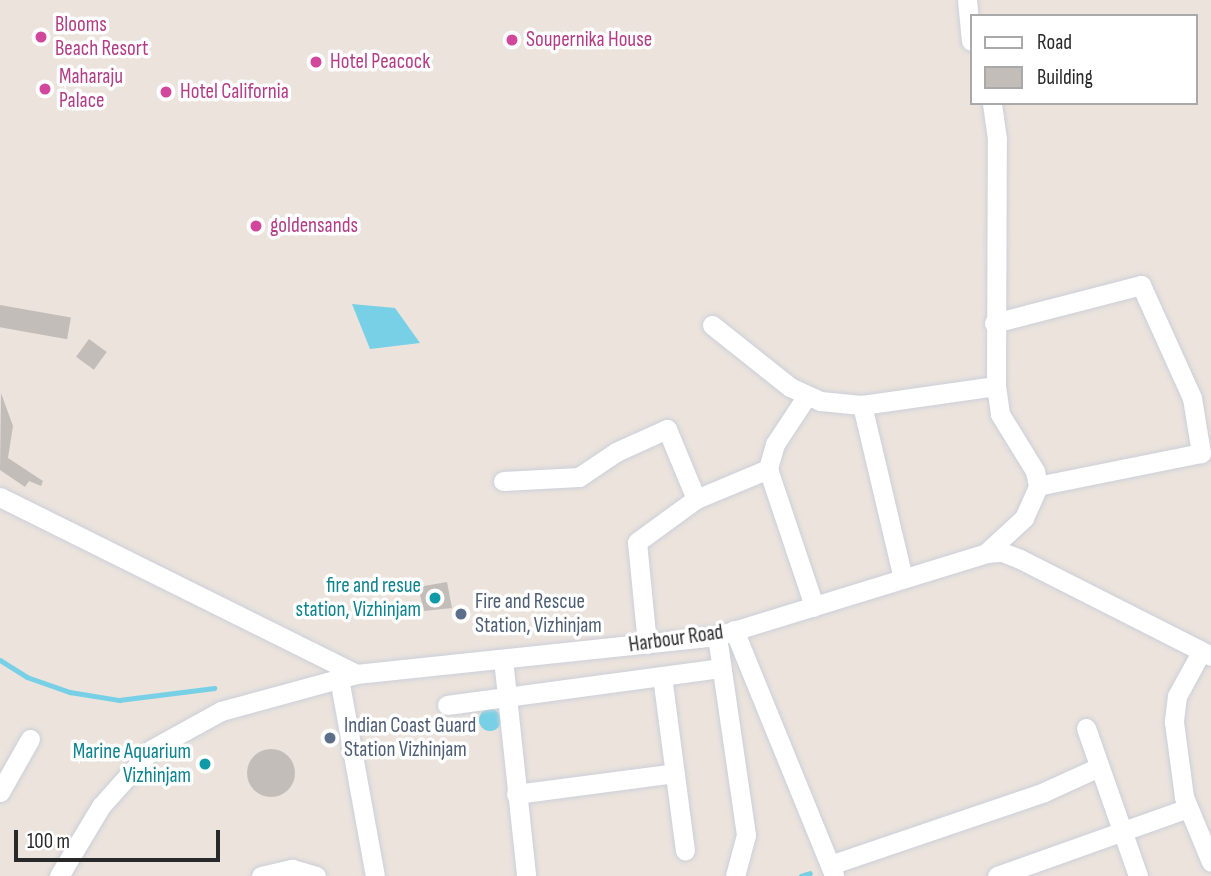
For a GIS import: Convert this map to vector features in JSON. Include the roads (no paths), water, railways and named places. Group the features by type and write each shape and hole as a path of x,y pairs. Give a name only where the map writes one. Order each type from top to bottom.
{"street":[{"path":"967,0 970,31"},
{"path":"986,553 1024,518 1038,486 1035,471 1000,414 996,386 994,323 997,139 992,105"},
{"path":"994,323 1141,285 1192,398 1201,453 1038,486"},
{"path":"712,325 806,397 844,406 996,386"},
{"path":"806,397 775,444 768,469 814,606"},
{"path":"862,405 903,578"},
{"path":"503,481 579,477 616,452 667,429 696,499"},
{"path":"648,643 637,542 696,499 768,469"},
{"path":"0,496 348,676 375,876"},
{"name":"Harbour Road","path":"59,876 101,806 152,749 221,711 348,676 726,633 986,553 1002,552 1205,655"},
{"path":"726,633 722,668 746,835 735,876"},
{"path":"726,633 832,871 1044,792 1099,768"},
{"path":"1205,655 1177,696 1174,722 1188,808 1211,862"},
{"path":"503,659 526,876"},
{"path":"447,705 722,668"},
{"path":"662,676 685,850"},
{"path":"1086,728 1120,832 1138,876"},
{"path":"0,792 30,739"},
{"path":"516,794 675,773"},
{"path":"997,876 1188,808"},
{"path":"261,876 292,869 316,876"}],"water":[{"path":"352,304 395,308 420,343 370,349"},
{"path":"490,709 500,716 501,720 494,730 490,731 480,724 479,720 486,710"}],"waterway":[{"path":"0,660 27,677 70,692 119,700 214,688"},
{"path":"801,876 810,873"}],"place":[{"name":"Blooms Beach Resort","path":"41,37"},
{"name":"Soupernika House","path":"512,40"},
{"name":"Hotel Peacock","path":"316,62"},
{"name":"Maharaju Palace","path":"45,89"},
{"name":"Hotel California","path":"166,92"},
{"name":"goldensands","path":"256,226"},
{"name":"fire and resue station, Vizhinjam","path":"435,598"},
{"name":"Fire and Rescue Station, Vizhinjam","path":"461,614"},
{"name":"Indian Coast Guard Station Vizhinjam","path":"330,738"},
{"name":"Marine Aquarium Vizhinjam","path":"205,764"}]}
